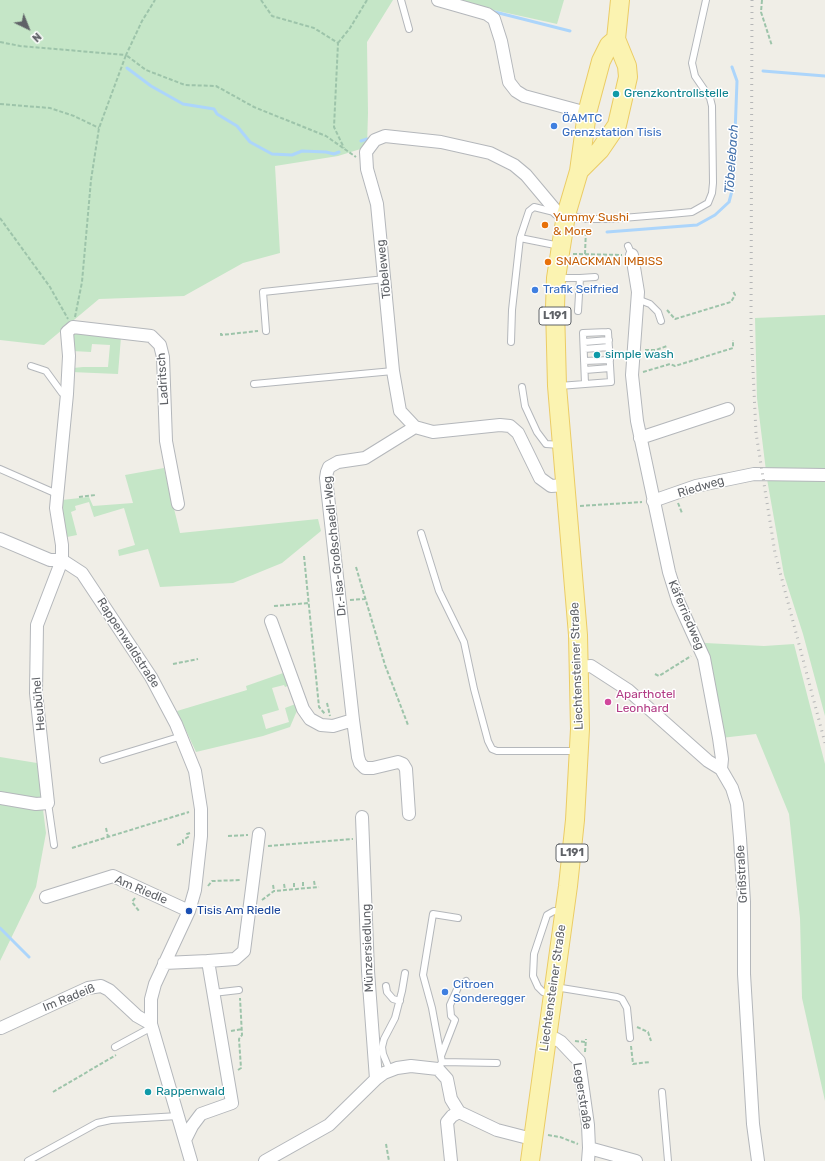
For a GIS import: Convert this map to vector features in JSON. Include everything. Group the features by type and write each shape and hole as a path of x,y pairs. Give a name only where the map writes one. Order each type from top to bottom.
{"main road":[{"path":"616,39 620,0"},
{"name":"Liechtensteiner Straße","path":"530,1161 537,1137 546,1038 572,855 579,751 580,667 557,386 555,307 556,278 566,250 562,214 579,171 587,113 601,61 609,45 616,39 627,66 628,77 617,125 600,150 579,171"}],"street":[{"path":"438,0 487,14 494,19 501,41 509,82 516,91 524,96 587,113"},
{"path":"366,162 366,152 370,145 375,140 385,136 441,142 490,153 514,165 526,175 562,214"},
{"name":"Töbeleweg","path":"366,162 377,204 393,371 400,410 415,427"},
{"name":"Käferriedweg","path":"630,251 637,299 632,375 640,438 671,578 678,601 701,650 709,678 722,759 721,769"},
{"path":"0,539 50,560 62,560 62,545 56,508 67,394 69,356 67,332 73,326"},
{"name":"Ladritsch","path":"73,326 151,336 160,345 163,358 166,441 178,504"},
{"path":"640,438 728,409"},
{"path":"415,427 433,432 500,425 510,426 518,432 540,478 551,486 566,485"},
{"name":"Dr.-Isa-Großschaedl-Weg","path":"409,814 406,769 403,764 398,762 373,768 365,768 360,763 358,757 326,478 329,467 338,462 365,458 415,427"},
{"name":"Riedweg","path":"653,501 696,486 761,473 825,475"},
{"name":"Rappenwaldstraße","path":"62,560 82,573 115,621 157,688 182,736 195,771 201,809 201,836 195,882 189,911 164,963 155,984 151,999 151,1025 191,1161"},
{"name":"Heubühel","path":"48,803 36,693 37,625 62,560"},
{"path":"271,621 303,709 310,719 321,725 332,726 354,720"},
{"name":"Grißstraße","path":"580,667 591,666 625,688 708,761 721,769 734,793 737,804 740,838 744,902 744,974 753,1124 758,1161"},
{"path":"0,798 36,804 48,803"},
{"name":"Münzersiedlung","path":"362,818 368,971 376,1079"},
{"path":"164,963 236,959 244,951 259,834"},
{"name":"Am Riedle","path":"46,897 113,876 189,911"},
{"path":"185,1140 192,1126 201,1114 232,1103 208,961"},
{"name":"Im Radeiß","path":"1,1028 88,988 101,986 109,990 137,1016 151,1025"},
{"name":"Legerstraße","path":"546,1038 556,1039 561,1042 579,1061 588,1125 588,1161"},
{"path":"265,1161 329,1125 376,1079 390,1071 411,1066 440,1063 447,1079 451,1099 459,1112 497,1130 537,1137"},
{"path":"451,1161 447,1122 452,1116 459,1112"},
{"path":"589,1148 636,1161"}],"lane":[{"path":"401,0 409,29"},
{"path":"511,342 512,310 520,238 531,208 536,207 587,219 610,219 692,212 708,202 712,194 713,183 712,106 710,98 695,76 692,63 706,0"},
{"path":"520,238 566,250"},
{"path":"556,278 595,277"},
{"path":"578,312 580,278"},
{"path":"266,330 262,292 385,279"},
{"path":"637,299 650,304 658,312 661,321"},
{"path":"557,386 585,384 611,382 608,332 583,333 585,384"},
{"path":"584,349 609,347"},
{"path":"584,361 610,360"},
{"path":"31,366 46,371 62,393 67,394"},
{"path":"585,370 610,368"},
{"path":"254,384 393,371"},
{"path":"522,387 525,406 537,432 546,444 562,445"},
{"path":"0,469 57,494"},
{"path":"421,533 439,591 464,642 474,689 488,741 492,749 498,751 579,751"},
{"path":"103,760 182,736"},
{"path":"48,803 54,846"},
{"path":"564,912 554,911 547,915 534,954 533,976 538,987 543,992 553,990 617,997 622,999 627,1008 630,1038"},
{"path":"440,1063 432,1008 423,975 433,914 458,918"},
{"path":"390,1071 383,1054 382,1047 384,1039 395,1018 400,1001 404,973"},
{"path":"440,1063 455,1020 451,1016 450,1006 459,985 466,981"},
{"path":"386,986 387,992 393,999 400,1001"},
{"path":"214,993 239,990"},
{"path":"115,1046 151,1025"},
{"path":"440,1063 497,1063"},
{"path":"662,1092 668,1161"},
{"path":"28,1161 97,1123 117,1120 178,1116"}],"path":[{"path":"73,326 82,282 91,180 99,128 126,55 142,21 155,0"},
{"path":"261,0 272,16 314,28 338,43"},
{"path":"346,152 334,127 338,43 350,28 367,0"},
{"path":"762,0 761,12 772,46"},
{"path":"0,42 20,46 126,55 146,70 185,85 216,86 254,107 326,136 339,143 346,152 366,162"},
{"path":"0,104 50,108 74,116 99,128"},
{"path":"0,218 50,287 73,326"},
{"path":"585,254 586,229"},
{"path":"566,250 585,254 630,251"},
{"path":"667,311 675,319 731,302 735,295 733,291"},
{"path":"221,334 266,330"},
{"path":"642,372 670,364 675,366 733,348 733,340"},
{"path":"634,350 656,350 667,346"},
{"path":"79,497 96,495"},
{"path":"578,507 653,501"},
{"path":"304,556 319,708 331,721 327,703"},
{"path":"356,567 385,665 408,725"},
{"path":"341,602 365,599"},
{"path":"274,606 309,603"},
{"path":"655,674 659,676 701,650"},
{"path":"173,664 198,659"},
{"path":"72,848 188,813"},
{"path":"106,828 108,837"},
{"path":"177,845 184,843 182,840 188,838 187,834 192,832"},
{"path":"228,836 259,834"},
{"path":"258,847 363,838"},
{"path":"207,890 208,884 212,881 254,879"},
{"path":"303,882 303,888"},
{"path":"314,882 315,887"},
{"path":"294,883 294,889"},
{"path":"284,884 285,890"},
{"path":"273,885 274,891"},
{"path":"252,893 256,893 262,900 274,891 319,887"},
{"path":"135,898 132,902 139,911"},
{"path":"230,1088 239,1086 238,1069 241,1068 239,1039 242,1035 239,990"},
{"path":"629,1028 642,1029 648,1032 652,1041"},
{"path":"630,1038 633,1064 650,1062"},
{"path":"53,1092 118,1054 115,1046"},
{"path":"537,1137 560,1137 589,1148"},
{"path":"386,1144 390,1161"}],"green space":[{"path":"0,0 393,0 367,42 367,147 338,156 275,166 280,253 243,263 184,296 99,299 44,345 0,340"},
{"path":"448,0 564,0 557,24"},
{"path":"825,315 825,716 803,634 784,575 767,479 757,398 755,318"},
{"path":"76,332 121,337 118,374 71,372 73,368 108,367 110,345 92,344 91,352 72,351 71,336"},
{"path":"164,468 180,533 318,519 321,531 282,563 233,583 160,587 148,549 119,556 118,550 135,545 124,508 94,517 89,502 75,506 76,510 71,512 77,535 67,537 61,516 62,500 89,497 93,506 133,503 125,475"},
{"path":"705,643 764,646 794,644 825,764 825,1101 802,998 800,918 789,814 756,734 721,738"},
{"path":"286,672 290,685 272,688 279,710 262,715 266,729 289,722 285,708 298,703 299,706 290,727 263,736 196,752 177,711 247,690 246,686"},
{"path":"0,757 37,763 46,833 36,887 0,961"}],"waterway":[{"path":"491,11 570,31"},
{"name":"Töbelebach","path":"607,232 697,225 715,215 729,202 733,187 737,81 732,67"},
{"name":"Töbelebach","path":"127,68 151,86 183,104 214,109 217,114 237,126 250,142 272,154 292,155 302,151 326,152 334,154 339,152"},
{"path":"763,71 825,76"},
{"name":"Töbelebach","path":"361,141 367,139"},
{"path":"0,928 29,957"}],"railway":[{"path":"752,0 751,329 756,433 775,553 825,743"}],"place":[{"name":"Grenzkontrollstelle","path":"616,94"},
{"name":"ÖAMTC Grenzstation Tisis","path":"554,126"},
{"name":"Yummy Sushi & More","path":"545,225"},
{"name":"SNACKMAN IMBISS","path":"548,262"},
{"name":"Trafik Seifried","path":"535,290"},
{"name":"simple wash","path":"597,355"},
{"name":"Aparthotel Leonhard","path":"608,702"},
{"name":"Tisis Am Riedle","path":"189,911"},
{"name":"Citroen Sonderegger","path":"445,992"},
{"name":"Rappenwald","path":"148,1092"}]}
